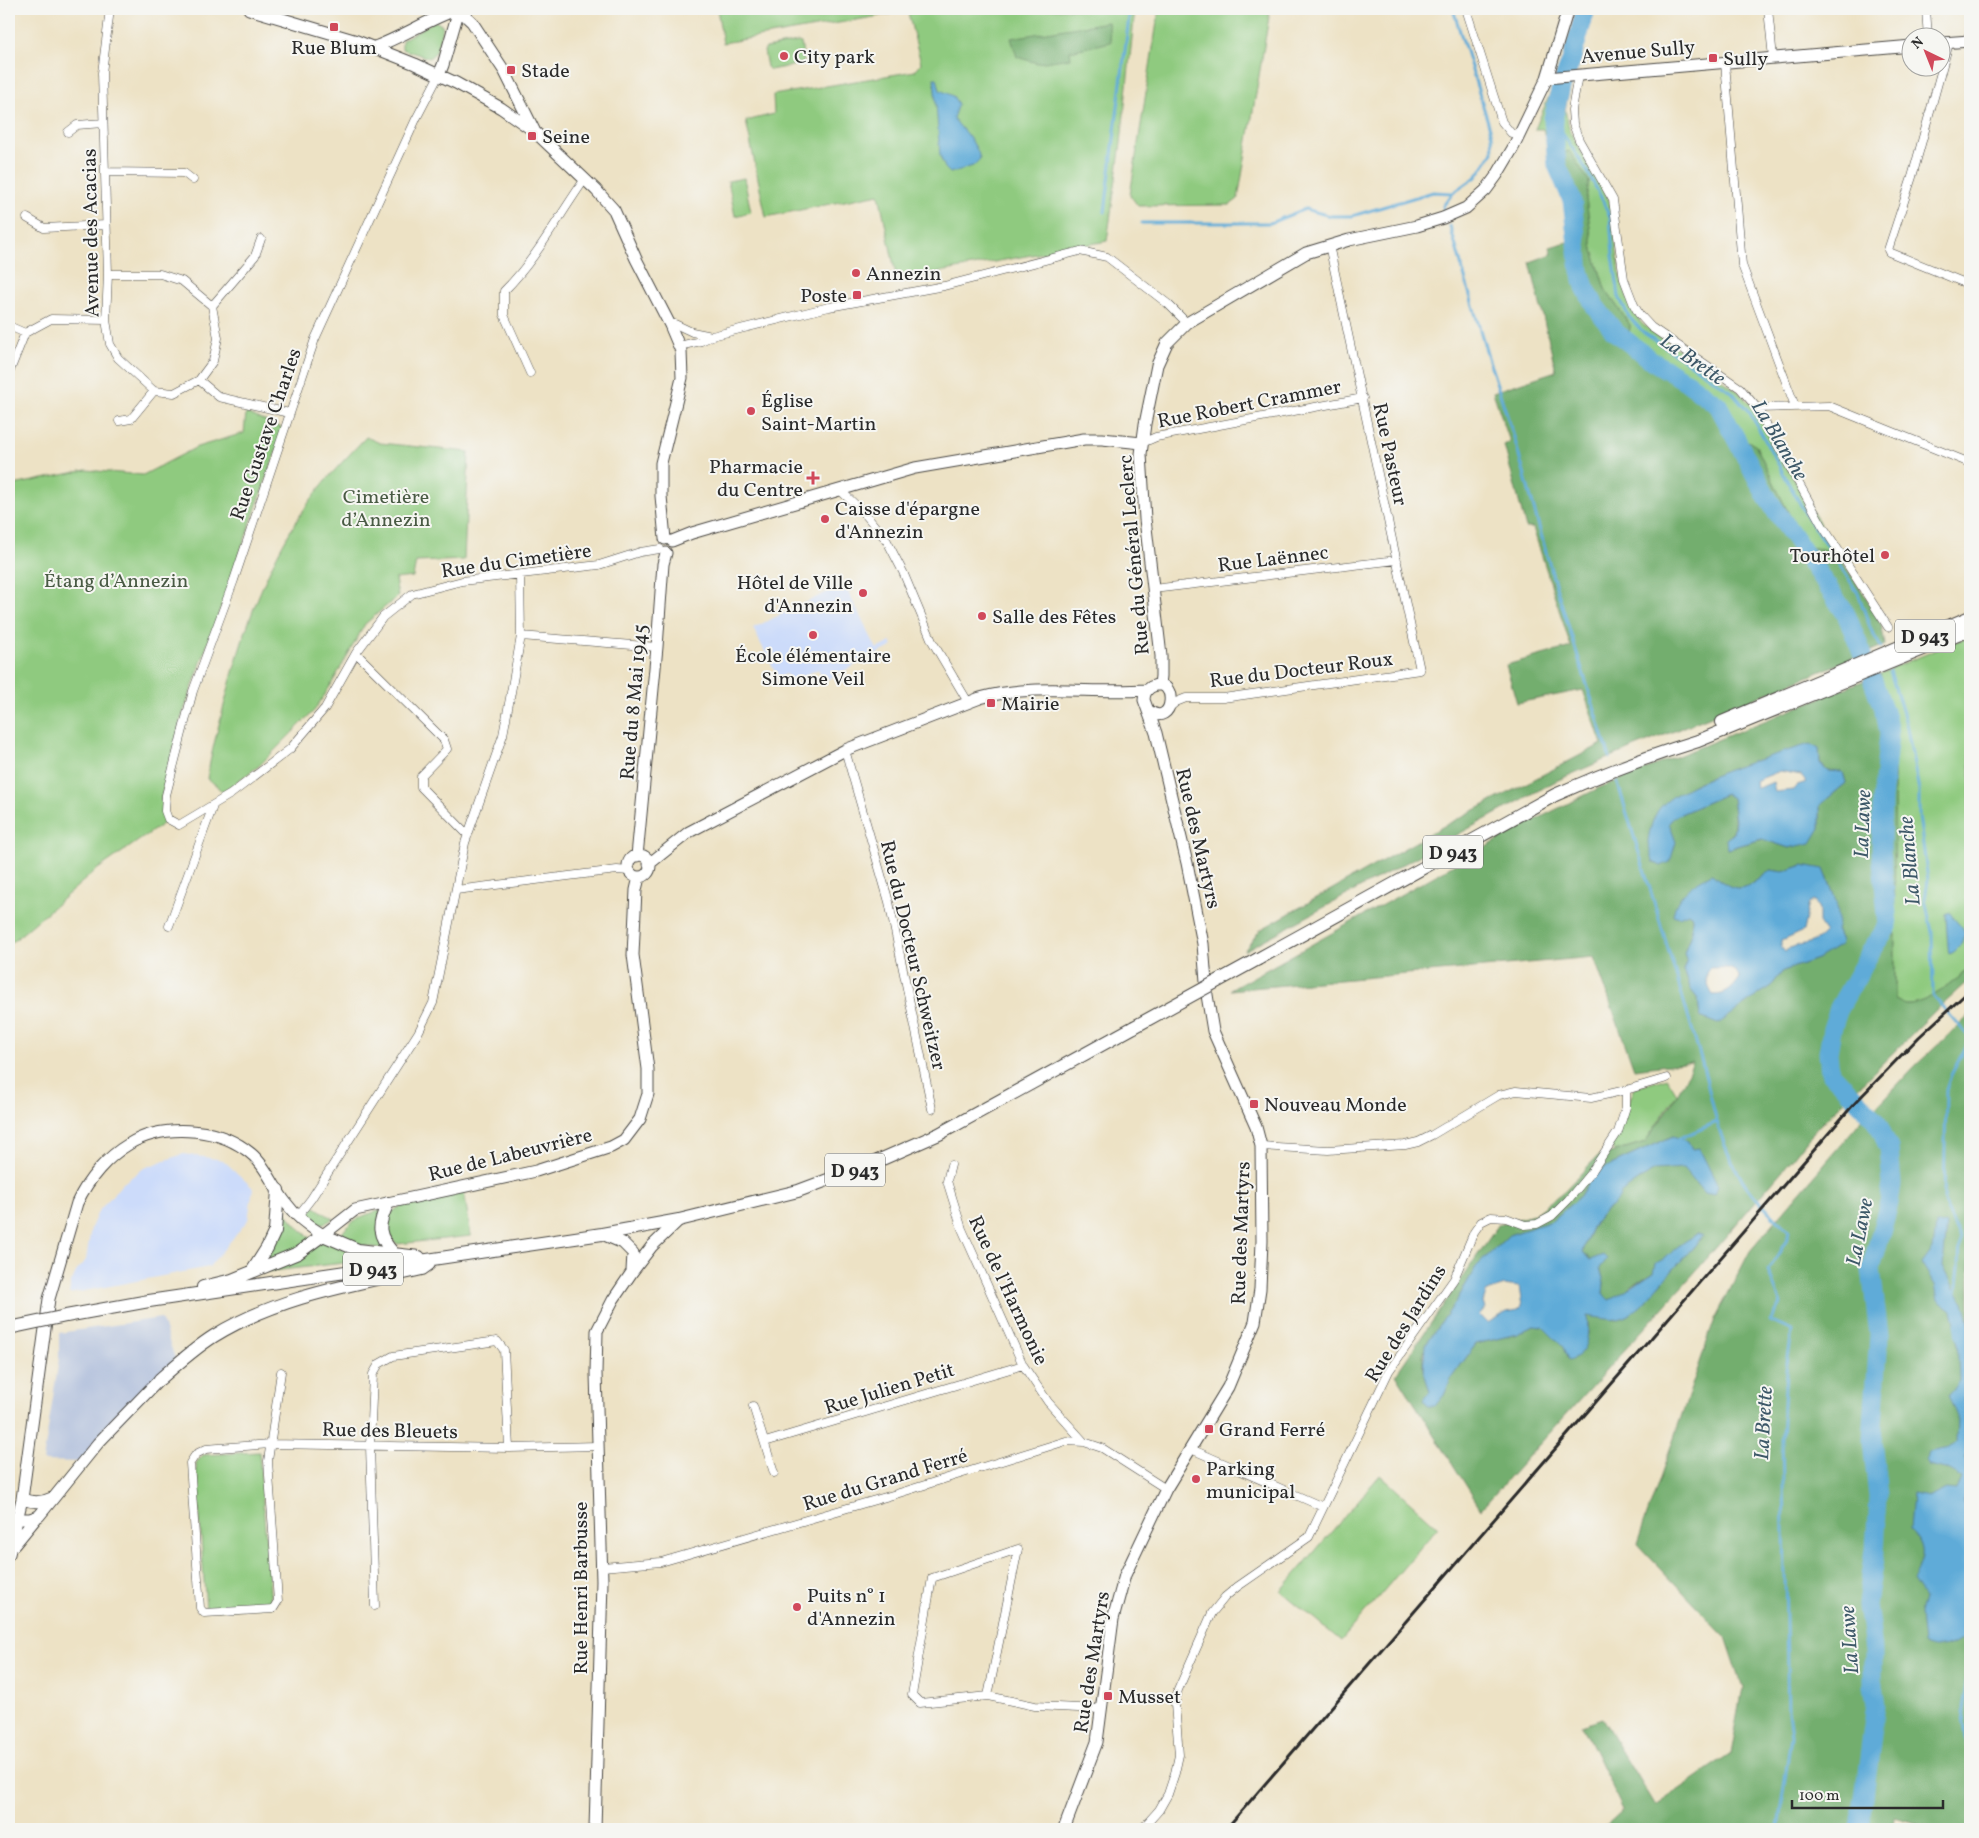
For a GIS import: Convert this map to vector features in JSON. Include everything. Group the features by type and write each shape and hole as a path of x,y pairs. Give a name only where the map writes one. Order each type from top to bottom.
{"main road":[{"name":"D 943","path":"1654,754 1694,734 1970,617"},
{"name":"D 943","path":"9,1328 149,1301 602,1234 679,1220 798,1191 939,1134 1588,780 1654,754 1698,741 1970,630"},
{"path":"253,1270 275,1231 278,1190"},
{"path":"388,1203 379,1224 383,1240 394,1254"},
{"path":"149,1301 232,1280 298,1253 323,1235 358,1250 434,1259"},
{"path":"160,1379 214,1337 252,1317 323,1291 422,1270 434,1259"}],"street":[{"name":"Avenue des Acacias","path":"110,9 102,73 108,274 106,320 110,344 118,358 154,391"},
{"path":"249,9 324,30 375,47 439,74 501,108 534,131"},
{"path":"375,47 394,40 427,21 459,9"},
{"path":"439,74 459,9"},
{"path":"459,9 472,22 505,72 534,131"},
{"path":"1466,9 1479,55 1502,122 1511,133 1518,135"},
{"name":"Rue du Général Leclerc","path":"1164,688 1161,676 1161,656 1145,519 1141,454 1157,365 1167,342 1187,323 1294,260 1329,245 1417,226 1466,208 1486,190 1497,175 1550,78 1568,9"},
{"path":"1768,9 1772,58"},
{"path":"1926,9 1927,28"},
{"path":"394,40 393,46 396,56"},
{"path":"1952,42 1970,41"},
{"name":"Avenue Sully","path":"1550,78 1902,47"},
{"path":"1725,63 1742,265 1795,406"},
{"name":"Rue Gustave Charles","path":"168,820 165,810 166,795 193,690 234,580 315,339 439,74"},
{"path":"1576,75 1572,110 1573,124 1612,200 1624,279 1639,314 1651,327 1740,388 1757,408 1822,525 1888,627"},
{"path":"1936,78 1912,176 1888,248 1890,252 1970,285"},
{"path":"68,132 76,125 103,123"},
{"name":"Rue du 8 Mai 1945","path":"534,131 585,179 614,210 670,325 682,361 682,378 661,463 666,545 637,856"},
{"path":"106,172 184,173 193,180"},
{"path":"530,372 504,315 504,292 520,276 534,257 585,179"},
{"path":"27,218 44,228 106,225"},
{"path":"212,306 255,256 261,239"},
{"name":"Rue Pasteur","path":"1329,245 1420,670"},
{"path":"677,342 701,342 712,336 829,307 944,286 1080,251 1107,257 1168,304 1187,323"},
{"path":"108,274 160,274 182,281 212,306 218,338 213,361 199,380 174,393 154,391 131,419 119,421"},
{"path":"9,373 25,333 51,319 106,320"},
{"path":"670,325 675,324 692,332 712,336"},
{"path":"9,326 25,333"},
{"path":"677,342 692,332"},
{"path":"199,380 219,397 289,413"},
{"name":"Rue Robert Crammer","path":"1142,443 1156,437 1363,398"},
{"path":"1757,408 1829,406 1970,463"},
{"path":"666,545 692,533 915,468 1084,439 1142,443"},
{"path":"841,490 865,514 887,541 903,572 932,641 968,702"},
{"name":"Rue du Cimetière","path":"168,820 179,825 213,806 290,749 325,708 356,653 383,617 412,594 449,583 599,565 666,545"},
{"name":"Rue Laënnec","path":"1153,589 1397,560"},
{"path":"297,1217 311,1199 418,1033 433,1003 468,834 502,735 521,636 520,575"},
{"path":"521,636 657,647"},
{"path":"356,653 444,740 447,749 421,776 421,787 468,834"},
{"name":"Rue du Docteur Roux","path":"1167,709 1176,702 1186,698 1223,698 1420,670"},
{"path":"649,864 689,832 845,750 968,702 991,695 1029,690 1121,692 1146,690 1150,687 1164,688 1172,700 1156,733"},
{"name":"Rue du Docteur Roux","path":"1164,688 1186,698"},
{"path":"1146,690 1144,700 1156,733"},
{"path":"1121,692 1133,697 1156,714 1167,709"},
{"name":"Rue des Martyrs","path":"1064,1829 1097,1742 1112,1619 1125,1575 1166,1489 1228,1387 1243,1354 1258,1312 1262,1241 1261,1146 1256,1127 1214,1031 1207,995 1206,970 1199,925 1187,863 1156,733"},
{"name":"Rue du Docteur Schweitzer","path":"845,750 889,902 932,1110"},
{"path":"168,926 213,806"},
{"path":"456,890 618,870 634,874 648,871 649,864 645,858 637,856 629,861 634,874"},
{"name":"Rue de Labeuvrière","path":"323,1235 355,1210 536,1171 610,1148 624,1140 640,1120 648,1094 648,1069 633,954 636,890 634,874"},
{"path":"1261,1146 1328,1150 1405,1145 1418,1142 1432,1135 1499,1095 1516,1092 1591,1098 1667,1078"},
{"name":"Rue des Jardins","path":"1142,1829 1159,1810 1168,1794 1175,1773 1179,1755 1175,1704 1178,1690 1212,1613 1225,1597 1237,1587 1309,1537 1389,1371 1454,1279 1474,1232 1481,1222 1491,1217 1506,1218 1525,1225 1537,1224 1552,1216 1592,1171 1618,1132 1626,1107 1626,1090"},
{"path":"9,1552 22,1499 49,1299 77,1202 92,1176 130,1143 153,1134 193,1131 227,1139 246,1149 264,1167 297,1217 323,1235"},
{"name":"Rue de l'Harmonie","path":"951,1165 946,1181 962,1229 1023,1365 1048,1402 1084,1442"},
{"name":"Rue Henri Barbusse","path":"595,1829 602,1567 597,1331 632,1272 652,1246 679,1220"},
{"path":"602,1234 623,1243 633,1253 632,1272"},
{"path":"374,1606 370,1446 374,1374 379,1364 393,1356 497,1341 504,1350 509,1448"},
{"name":"Rue Julien Petit","path":"765,1442 1023,1365"},
{"path":"270,1444 206,1449 192,1458 190,1463 200,1608 204,1613 273,1609 278,1601 268,1461 281,1372"},
{"path":"9,1552 112,1427 160,1379"},
{"path":"753,1406 774,1474"},
{"name":"Rue du Grand Ferré","path":"602,1567 662,1562 896,1494 1066,1441 1084,1442 1102,1448 1166,1489"},
{"name":"Rue des Bleuets","path":"270,1444 509,1448 598,1446"},
{"path":"1191,1449 1323,1507"},
{"path":"22,1499 36,1503 52,1498"},
{"path":"18,1519 30,1519 38,1516"},
{"path":"988,1696 1018,1549 932,1578 912,1695 920,1703 988,1696 1035,1706 1100,1709"}],"shaded area":[{"name":"École élémentaire Simone Veil","path":"844,584 877,649 891,642 893,646 824,681 818,669 791,683 786,674 778,678 753,628"},
{"path":"183,1154 223,1160 253,1188 248,1220 209,1267 69,1294 76,1272 86,1260 91,1228 98,1212 122,1184 144,1168"},
{"path":"161,1318 177,1364 82,1462 43,1461 59,1359 59,1333"}],"green space":[{"path":"717,9 890,9 891,14 723,43"},
{"path":"907,9 1135,9 1121,143 1107,241 897,280 879,194 766,217 746,121 774,114 773,95 915,71 921,63"},
{"path":"1159,9 1267,9 1270,11 1238,199 1230,205 1138,206 1130,195"},
{"path":"435,21 443,26 436,52 429,58 402,49 402,40"},
{"path":"1108,22 1111,42 1070,51 1071,58 1037,63 1017,57 1011,38"},
{"name":"City park","path":"801,43 804,61 801,64 770,70 767,67 764,51 766,48"},
{"path":"1552,89 1569,91 1565,110 1570,132 1610,201 1621,279 1632,310 1642,324 1738,391 1752,406 1836,552 1810,547 1789,514 1756,446 1741,437 1719,402 1629,338 1630,325 1605,289 1593,250 1586,199 1589,181 1569,151 1555,157 1551,147 1548,147 1543,129 1535,129"},
{"path":"1569,151 1589,181 1586,199 1593,250 1605,289 1630,325 1629,338 1719,402 1741,437 1756,446 1789,514 1810,547 1836,552 1866,597 1881,624 1885,645 1556,781 1244,951 1260,930 1442,827 1602,744 1583,690 1517,703 1506,665 1571,647 1533,528 1526,528 1504,445 1510,442 1493,392 1556,371 1530,262 1552,254 1550,247 1574,240 1566,190 1553,157"},
{"path":"744,178 751,212 735,216 728,181"},
{"name":"Étang d’Annezin","path":"246,413 284,429 181,719 161,799 167,821 95,871 9,945 9,486 86,470 143,475 197,447 244,433"},
{"name":"Cimetière d’Annezin","path":"366,437 380,443 469,452 464,560 416,562 413,577 395,579 398,596 365,624 331,685 314,711 259,766 222,792 207,779 211,759 234,669 264,583 277,555 308,503 327,479"},
{"path":"1970,636 1970,968 1932,996 1923,1001 1906,1004 1895,999 1894,720 1880,674"},
{"path":"1880,674 1894,720 1895,999 1906,1004 1923,1001 1940,991 1970,968 1970,979 1936,1010 1815,1130 1696,1271 1481,1509 1396,1374 1499,1224 1533,1215 1564,1191 1597,1157 1645,1142 1670,1107 1693,1062 1634,1069 1594,957 1230,990 1529,823 1599,788","holes":["1819,749 1820,763 1827,771 1843,772 1846,783 1820,805 1820,828 1789,848 1763,839 1727,849 1732,836 1734,818 1732,797 1726,794 1674,817 1669,823 1667,801 1698,782 1757,760","1803,865 1824,870 1833,891 1836,930 1841,941 1817,959 1783,971 1772,985 1740,1008 1700,1017 1698,999 1691,990 1684,970 1687,962 1684,953 1692,931 1692,916 1688,913 1712,875 1729,886 1742,888 1755,882 1771,870 1783,872","1673,1136 1692,1149 1704,1193 1683,1167 1654,1170 1620,1193 1615,1203 1594,1224 1583,1252 1591,1261 1603,1255 1600,1268 1604,1282 1603,1294 1609,1300 1623,1294 1631,1286 1654,1272 1662,1261 1672,1254 1675,1249 1698,1234 1703,1236 1641,1306 1617,1320 1587,1316 1589,1332 1568,1360 1563,1347 1543,1327 1533,1326 1517,1334 1476,1344 1452,1377 1444,1395 1423,1400 1430,1391 1423,1370 1423,1352 1456,1302 1476,1267 1509,1235 1552,1221 1580,1196 1594,1173"]},
{"path":"1970,1015 1970,1829 1936,1829 1894,1817 1893,1829 1602,1829 1623,1810 1582,1725 1602,1718 1655,1806 1731,1754 1743,1688 1726,1637 1637,1544 1715,1319 1750,1251 1865,1116 1874,1110 1914,1067"},
{"path":"1667,1078 1677,1094 1645,1142 1615,1151 1609,1146 1635,1088"},
{"path":"464,1191 471,1236 398,1244 386,1237 383,1225 389,1214 401,1206"},
{"path":"312,1205 333,1219 321,1224 309,1220 307,1213"},
{"path":"281,1207 300,1229 313,1240 261,1265"},
{"path":"382,1210 384,1249 344,1242 341,1235 349,1225 364,1216"},
{"path":"324,1240 355,1254 353,1262 263,1272"},
{"path":"259,1452 271,1605 206,1610 196,1463 203,1455"},
{"path":"1380,1475 1438,1527 1341,1641 1281,1591"}],"water":[{"path":"934,78 937,78 940,90 953,96 958,104 953,118 973,142 980,159 973,166 950,173 945,168 940,156"},
{"path":"1810,744 1819,749 1820,763 1827,771 1843,772 1846,783 1820,805 1820,828 1811,843 1789,848 1762,839 1727,849 1726,839 1733,834 1735,820 1732,798 1726,794 1674,817 1669,823 1676,842 1670,862 1661,866 1653,862 1648,843 1649,833 1656,814 1665,803 1681,791 1726,771","holes":["1780,771 1801,775 1807,782 1797,785 1793,790 1775,792 1773,782 1756,788 1755,781"]},
{"path":"1803,865 1824,869 1837,907 1838,923 1836,930 1841,941 1840,945 1817,959 1783,971 1772,985 1718,1024 1700,1017 1698,999 1691,990 1684,970 1687,962 1684,953 1692,931 1692,916 1688,913 1679,917 1673,915 1678,901 1693,885 1712,874 1729,886 1742,888 1755,882 1771,870 1783,872","holes":["1814,901 1819,909 1819,923 1825,932 1815,941 1795,946 1785,952 1781,947 1781,941 1803,931 1809,903","1709,968 1731,969 1740,978 1729,991 1713,995 1707,982"]},
{"path":"1950,912 1965,934 1957,949 1949,954 1946,914"},
{"path":"1673,1136 1688,1141 1692,1149 1699,1148 1718,1186 1715,1195 1704,1193 1683,1168 1654,1170 1621,1193 1618,1200 1594,1224 1583,1252 1590,1260 1603,1255 1607,1259 1600,1268 1604,1282 1603,1294 1609,1300 1654,1272 1656,1263 1666,1258 1681,1244 1698,1234 1703,1236 1641,1306 1633,1312 1616,1319 1587,1316 1588,1330 1586,1342 1584,1348 1575,1357 1568,1360 1563,1347 1543,1327 1533,1326 1517,1334 1476,1344 1452,1377 1444,1395 1435,1406 1428,1406 1423,1400 1430,1391 1423,1370 1425,1345 1456,1302 1476,1267 1509,1235 1552,1221 1580,1196 1594,1173","holes":["1503,1285 1519,1287 1522,1306 1518,1310 1507,1312 1487,1323 1479,1315 1485,1308 1483,1303 1486,1293"]},
{"path":"1947,1224 1943,1266 1954,1288 1964,1302 1970,1326 1970,1393 1963,1399 1970,1412 1970,1452 1965,1457 1970,1474 1962,1503 1968,1516 1970,1531 1970,1633 1948,1646 1937,1647 1923,1644 1920,1614 1924,1598 1913,1581 1921,1559 1922,1548 1909,1529 1912,1494 1930,1497 1946,1489 1956,1490 1961,1477 1949,1470 1929,1465 1926,1460 1928,1452 1949,1448 1956,1442 1957,1417 1948,1394 1959,1382 1957,1332 1952,1311 1938,1300 1935,1285 1922,1264 1933,1249 1936,1225"}],"waterway":[{"path":"1105,212 1130,9"},
{"path":"1445,213 1443,206 1453,193 1476,177 1493,152 1492,135 1453,9"},
{"name":"La Brette","path":"1586,9 1571,61 1561,87 1553,119 1557,165 1572,200 1580,271 1585,287 1595,306 1615,332 1654,362 1687,382 1718,405 1768,499 1846,614 1862,653"},
{"name":"La Blanche","path":"1553,119 1586,169 1610,218 1619,297 1629,317 1644,333 1732,392 1750,413 1808,518 1858,593 1871,630 1881,647"},
{"path":"1142,223 1270,223 1305,209 1330,216 1352,216 1433,192 1453,193"},
{"path":"1450,226 1487,354 1514,437 1553,577 1610,758"},
{"name":"La Blanche","path":"1890,671 1906,723 1919,790 1919,816 1928,880 1925,899 1932,932 1933,996 1970,1038"},
{"name":"La Lawe","path":"1860,1829 1876,1703 1873,1686 1873,1649 1867,1604 1875,1551 1878,1496 1872,1440 1879,1335 1871,1269 1889,1203 1892,1184 1889,1148 1876,1120 1830,1072 1828,1053 1832,1029 1839,1008 1874,946 1888,926 1881,850 1882,800 1889,734 1886,717 1873,681"},
{"name":"La Brette","path":"1617,781 1699,1052 1724,1143 1747,1187 1789,1231 1786,1241 1768,1271 1781,1304 1770,1321 1792,1331 1786,1371 1782,1438 1788,1712 1791,1736 1778,1829"},
{"path":"1956,1293 1960,1238 1944,1203 1946,1090 1951,1075 1970,1039"},
{"path":"1680,1138 1717,1122"},
{"path":"1956,1324 1958,1337"},
{"path":"1968,1631 1969,1671 1963,1708 1970,1759"}],"railway":[{"path":"1226,1829 1854,1104 1919,1037 1970,990"}],"place":[{"name":"Rue Blum","path":"334,27"},
{"name":"City park","path":"784,56"},
{"name":"Sully","path":"1713,58"},
{"name":"Stade","path":"511,70"},
{"name":"Seine","path":"532,136"},
{"name":"Annezin","path":"856,273"},
{"name":"Poste","path":"857,295"},
{"name":"Église Saint-Martin","path":"751,411"},
{"name":"Pharmacie du Centre","path":"813,478"},
{"name":"Caisse d'épargne d'Annezin","path":"825,519"},
{"name":"Tourhôtel","path":"1885,555"},
{"name":"Hôtel de Ville d'Annezin","path":"863,593"},
{"name":"Salle des Fêtes","path":"982,616"},
{"name":"École élémentaire Simone Veil","path":"813,635"},
{"name":"Mairie","path":"991,703"},
{"name":"Nouveau Monde","path":"1254,1104"},
{"name":"Grand Ferré","path":"1209,1429"},
{"name":"Parking municipal","path":"1196,1479"},
{"name":"Puits n° 1 d'Annezin","path":"797,1607"},
{"name":"Musset","path":"1108,1696"}]}
